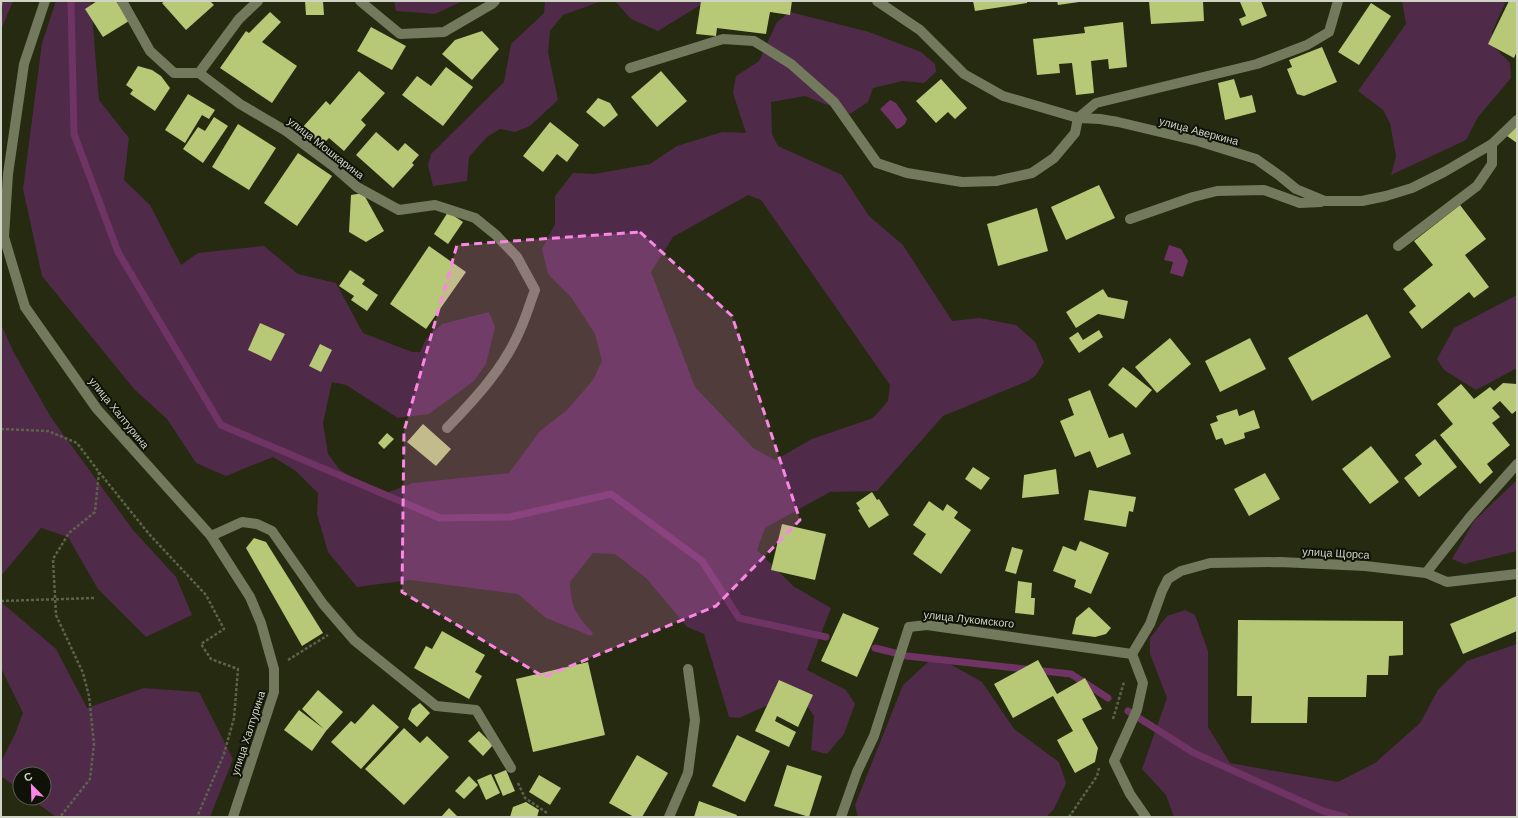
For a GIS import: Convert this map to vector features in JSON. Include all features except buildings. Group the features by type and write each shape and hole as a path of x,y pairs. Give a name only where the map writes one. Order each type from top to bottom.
{"street":[{"name":"улица Халтурина","path":"45,1 24,64 8,174 4,238 25,307 97,409 211,536 250,597 261,623 274,669 274,692 233,817"},
{"path":"122,1 150,51 174,74 199,73 239,19 258,1"},
{"path":"360,1 400,34 444,32 495,1"},
{"name":"улица Аверкина","path":"877,1 920,30 964,74 1003,96 1078,118 1100,119 1171,134 1256,159 1296,189 1325,201 1362,201 1386,196 1412,188 1444,172 1492,144 1517,120"},
{"path":"630,68 723,39 754,41 791,64 834,102 877,163 907,173 962,182 996,181 1032,173 1054,158 1075,133 1078,118 1096,103 1257,64 1307,46 1329,32 1338,1"},
{"name":"улица Мошкарина","path":"199,73 240,104 286,131 334,166 357,187 399,210 435,205 475,218 496,235 517,257 535,290 520,331 500,366 475,399 446,428"},
{"path":"1398,246 1477,186 1492,164 1492,144"},
{"path":"1130,219 1192,197 1217,191 1264,190 1300,203 1325,201"},
{"path":"1426,573 1470,517 1517,464"},
{"path":"211,536 242,522 257,524 272,531 323,604 354,640 436,706 476,710 511,768"},
{"name":"улица Щорса","path":"1132,654 1150,624 1168,579 1181,571 1210,563 1280,562 1365,566 1426,573 1448,582 1517,574"},
{"name":"улица Лукомского","path":"842,817 857,772 874,736 909,626 927,625 1132,654"},
{"path":"1132,654 1143,683 1138,710 1114,761 1130,794 1146,817"},
{"path":"669,817 688,773 695,720 688,669"}],"path":[{"path":"1,5 3,1"},
{"path":"1,429 48,431 77,443 148,534 206,595 224,629 201,644 211,659 238,669 234,718 224,754 197,817"},
{"path":"60,817 90,779 94,744 89,696 83,673 56,615 53,559 69,533 95,512 99,472"},
{"path":"1,600 94,598"},
{"path":"274,669 342,626"},
{"path":"511,768 525,798 547,813"}],"highlighted area":[{"path":"640,232 732,316 800,520 716,606 544,677 402,592 404,431 457,245"}],"shaded area":[{"path":"1,1 13,1 1,30"},
{"path":"56,1 91,1 99,100 129,138 124,180 150,205 181,265 198,253 264,246 298,274 336,283 363,333 412,352 420,352 426,339 442,324 489,312 495,327 486,364 474,381 429,414 398,418 346,385 332,382 323,423 328,454 340,470 371,489 389,492 413,483 509,473 540,431 567,410 593,380 602,361 595,334 571,297 548,274 542,249 555,224 555,196 573,173 594,174 650,164 677,146 722,132 746,133 733,93 736,76 759,61 777,22 790,12 869,32 921,52 935,64 936,72 924,83 902,81 873,88 868,102 850,114 805,96 771,102 772,134 778,146 842,175 869,216 903,245 952,321 979,318 1016,325 1035,342 1044,362 1036,375 1028,381 943,416 877,491 830,492 765,528 757,550 793,586 831,608 807,670 846,690 855,704 844,734 827,754 811,750 814,716 797,692 739,718 729,717 704,634 687,627 647,579 615,554 593,553 570,582 573,605 582,621 593,633 591,636 546,618 518,594 410,580 357,587 328,552 317,514 318,493 296,471 273,457 226,476 196,463 167,419 134,389 42,276 23,189 42,43","holes":["748,195 761,200 890,385 888,401 873,418 812,439 775,460 753,448 695,387 651,272 673,237"]},
{"path":"394,1 463,1 435,14 396,11"},
{"path":"545,1 602,1 563,15 550,31 548,52 558,100 530,126 515,132 500,129 487,137 469,157 467,181 433,186 428,165 431,154 504,82 511,44 544,13"},
{"path":"615,1 707,1 658,31 631,19"},
{"path":"1402,1 1506,1 1492,32 1492,45 1510,63 1511,78 1478,117 1466,140 1391,175 1396,156 1390,123 1383,110 1358,91 1406,24"},
{"path":"890,100 896,103 907,119 905,124 897,129 880,109"},
{"path":"1169,245 1181,249 1188,261 1183,277 1170,273 1173,262 1164,260"},
{"path":"1517,295 1517,368 1476,390 1444,370 1437,359 1454,328"},
{"path":"1,324 14,353 52,419 133,530 176,577 192,615 146,637 98,589 68,537 41,528 1,576"},
{"path":"1517,480 1517,551 1464,564 1452,559 1474,521"},
{"path":"1,602 56,649 87,708 144,688 199,692 233,759 210,817 56,817 41,806 52,806 52,766 12,766 12,784 1,776 1,762 15,734 23,713 1,668"},
{"path":"1185,610 1195,615 1208,651 1208,727 1230,763 1338,782 1375,763 1420,723 1438,690 1467,661 1517,644 1517,817 1174,817 1166,795 1142,769 1167,698 1150,654 1150,638 1167,616"},
{"path":"943,660 982,682 1014,729 1059,762 1066,783 1054,809 1046,817 858,817 855,805 903,685 928,662"}],"waterway":[{"path":"71,1 74,134 118,252 221,425 440,518 510,517 611,494 702,561 739,618 826,637"},
{"path":"875,648 907,656 1071,674 1108,698"},
{"path":"1128,711 1194,753 1323,811 1345,817"}]}
